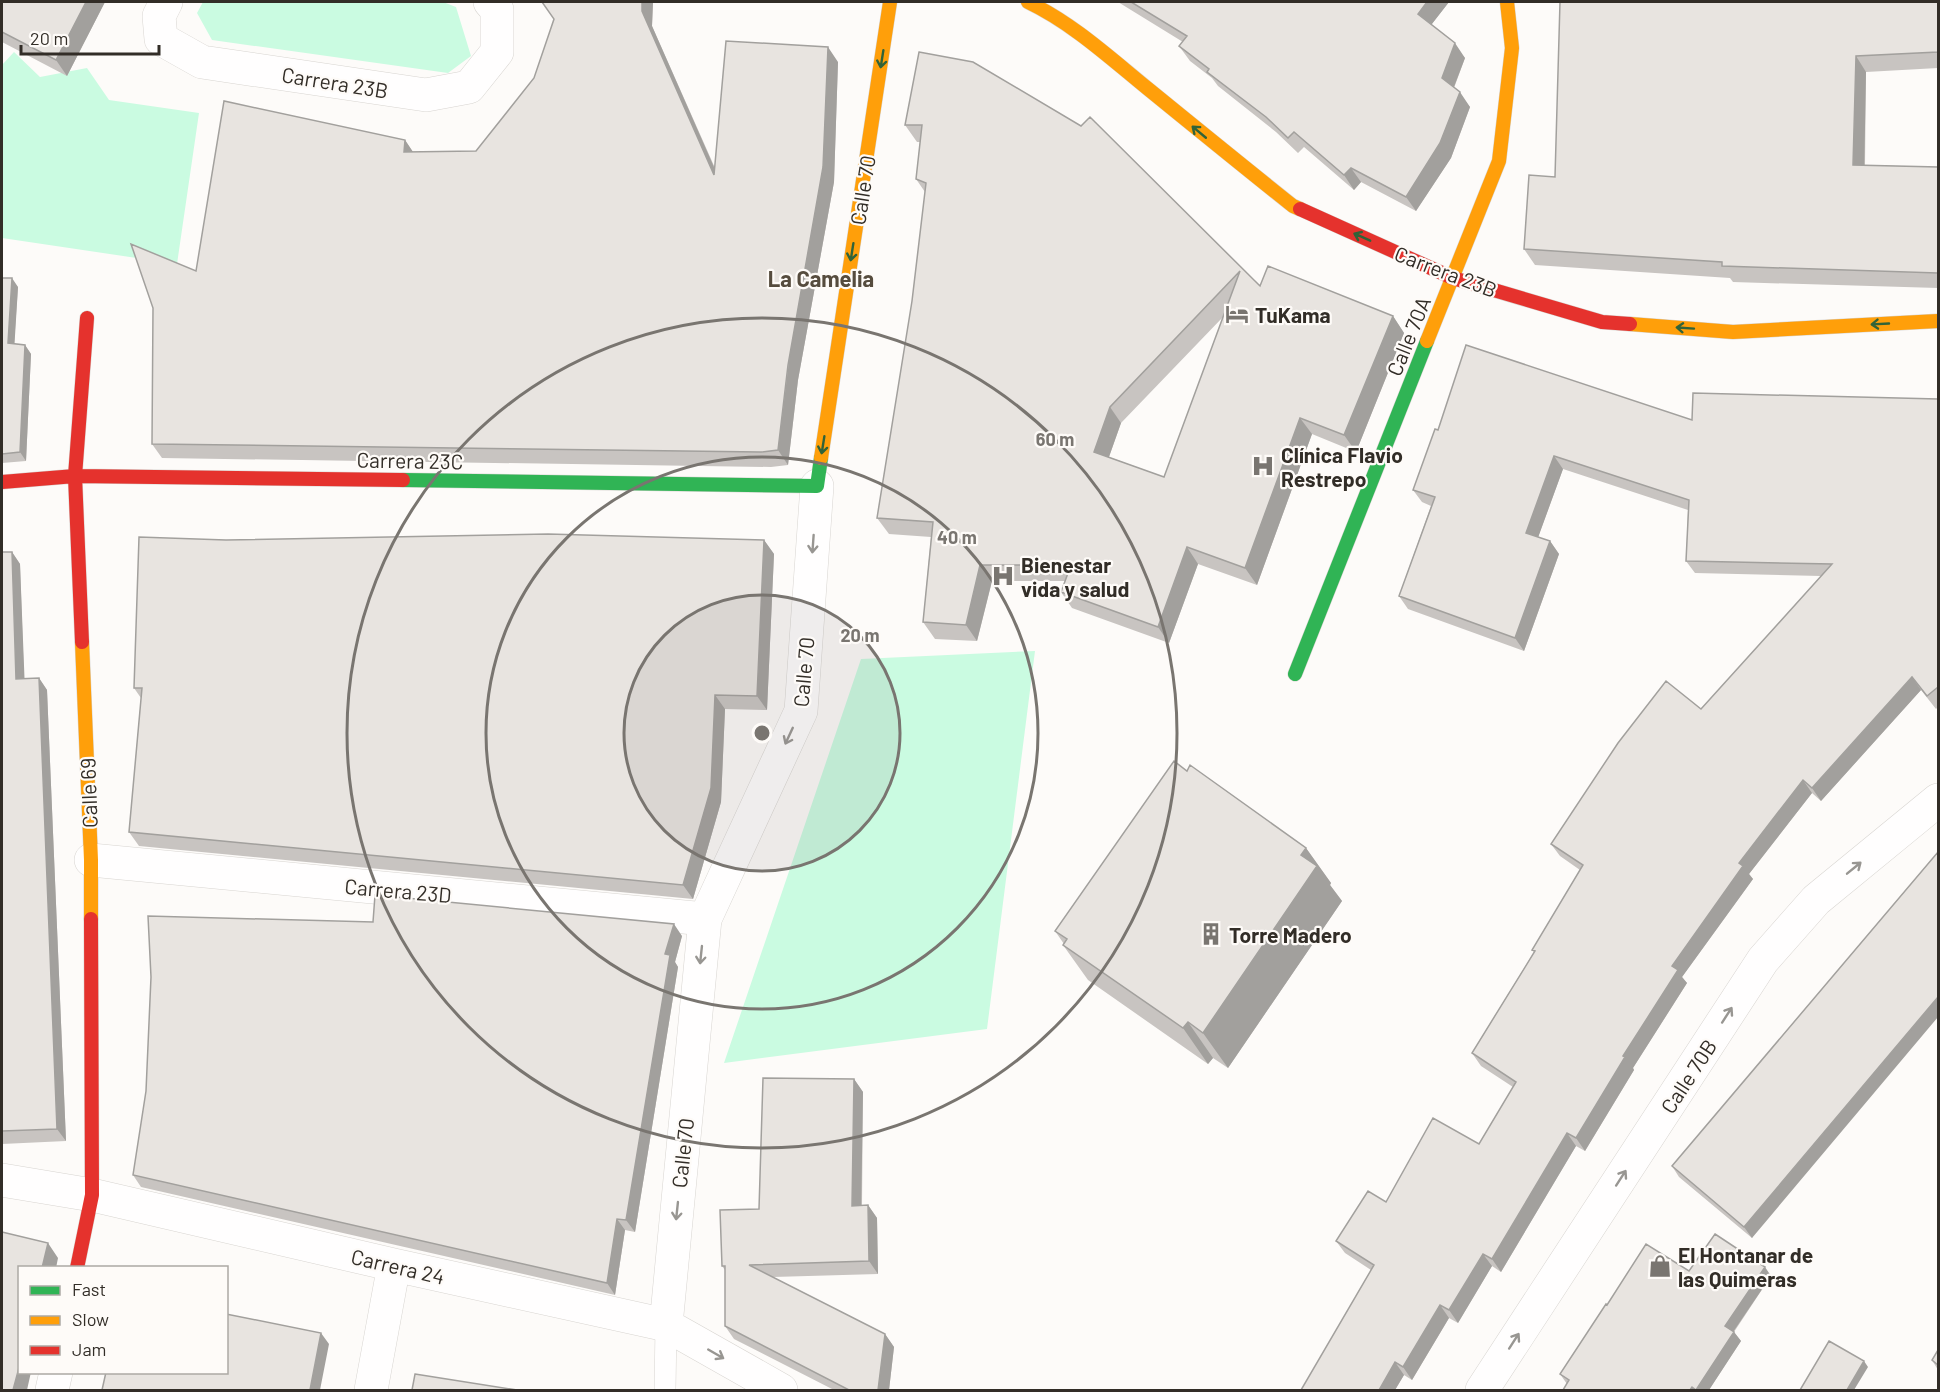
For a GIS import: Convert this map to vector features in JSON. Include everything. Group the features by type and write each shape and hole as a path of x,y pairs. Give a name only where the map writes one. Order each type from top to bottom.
{"street":[{"name":"Carrera 23B","path":"166,2 159,16 161,39 202,62 426,95 469,87 497,52 496,10 490,2"},
{"name":"Calle 70","path":"666,1325 705,919 801,711 817,486 890,2"},
{"name":"Carrera 23B","path":"1028,2 1049,12 1094,44 1293,206 1454,278 1602,322 1733,332 1938,321"},
{"name":"Calle 70A","path":"1295,674 1499,161 1512,48 1507,2"},
{"name":"Calle 69","path":"77,1266 92,1195 91,861 75,476 87,318"},
{"name":"Carrera 23C","path":"2,482 75,476 817,486"},
{"name":"Calle 70B","path":"1482,1390 1763,960 1816,900 1938,800"},
{"name":"Carrera 23D","path":"91,861 705,919"},
{"name":"Carrera 24","path":"2,1180 92,1195 666,1325 781,1390"},
{"path":"371,1390 394,1265"},
{"path":"52,1390 56,1374"}],"lane":[{"path":"665,1390 666,1325"}],"green space":[{"path":"203,2 443,2 456,7 471,56 448,73 212,40 197,13"},
{"path":"14,52 40,77 87,68 109,100 199,113 177,264 2,238 2,65"},
{"path":"1035,651 987,1029 724,1063 861,659"}],"building":[{"path":"2,2 86,2 56,60 2,32"},
{"path":"542,2 642,2 642,11 714,175 726,41 828,47 823,167 788,365 778,450 761,452 152,444 153,308 131,244 196,271 224,101 405,140 404,152 476,151 534,78 554,19"},
{"path":"1131,2 1427,2 1418,14 1455,43 1442,78 1460,92 1440,143 1406,197 1351,168 1344,175 1294,132 1288,138 1266,117 1207,72 1209,69 1179,46 1187,36"},
{"path":"1560,2 1938,2 1938,52 1856,56 1853,165 1938,167 1938,273 1722,266 1722,262 1524,249 1529,175 1555,177"},
{"path":"919,52 973,62 1081,126 1090,117 1260,286 1268,266 1393,316 1344,435 1300,418 1245,568 1187,547 1158,627 1061,592 1071,565 980,565 966,625 923,622 933,522 877,518 912,301 926,183 916,179 922,125 905,125","holes":["1240,271 1164,477 1094,452 1110,407"]},
{"path":"2,278 12,278 8,343 25,345 20,452 2,454"},
{"path":"1466,345 1692,420 1693,393 1938,399 1938,687 1927,696 1912,677 1812,788 1803,780 1739,863 1743,866 1672,966 1678,970 1623,1056 1625,1057 1576,1138 1567,1133 1492,1259 1483,1254 1449,1310 1440,1305 1403,1367 1395,1362 1379,1390 1301,1390 1374,1265 1336,1241 1368,1191 1386,1202 1433,1118 1479,1144 1516,1082 1472,1053 1535,951 1532,950 1583,865 1551,844 1618,743 1666,681 1701,709 1832,564 1686,561 1689,500 1554,456 1526,533 1550,541 1515,638 1399,596 1435,497 1413,490 1435,429 1438,430"},
{"path":"548,534 764,540 757,696 715,695 711,788 683,885 129,832 142,688 134,688 139,537 226,540"},
{"path":"2,552 12,552 16,679 39,678 57,1129 2,1131"},
{"name":"Torre Madero","path":"1174,761 1187,771 1190,765 1306,848 1301,855 1317,866 1203,1033 1188,1022 1183,1028 1063,945 1067,939 1055,931"},
{"path":"1938,852 1938,997 1744,1227 1672,1166"},
{"path":"375,895 674,924 665,954 670,955 626,1220 617,1219 607,1283 133,1175 146,1091 151,977 148,916 373,922"},
{"path":"763,1078 854,1079 852,1206 868,1205 869,1261 749,1265 885,1334 878,1390 849,1390 725,1326 725,1266 722,1266 720,1210 759,1209"},
{"path":"2,1232 48,1243 42,1266 18,1266 18,1371 13,1390 2,1390"},
{"path":"1715,1234 1765,1267 1725,1326 1734,1332 1696,1390 1692,1387 1690,1390 1563,1390 1569,1380 1560,1374 1646,1244 1689,1271"},
{"path":"228,1314 321,1333 310,1390 102,1390 106,1374 228,1374"},
{"path":"1829,1341 1864,1361 1847,1390 1800,1390"},
{"path":"1938,1350 1938,1365 1932,1360"},
{"path":"415,1374 517,1390 412,1390"}],"traffic: fast":[{"path":"1295,674 1427,341"},
{"path":"403,480 817,486 821,458"}],"traffic: slow":[{"path":"821,458 890,2"},
{"path":"1028,2 1060,20 1090,41 1293,206 1300,209"},
{"path":"1427,341 1499,161 1512,48 1507,2"},
{"path":"1630,324 1733,332 1938,321"},
{"path":"82,642 91,860 91,919"}],"traffic: jam":[{"path":"1300,209 1453,278 1602,322 1630,324"},
{"path":"82,642 75,476 87,318"},
{"path":"2,482 75,476 403,480"},
{"path":"77,1266 92,1195 91,919"}],"place":[{"name":"TuKama","path":"1237,314"},
{"name":"Clínica Flavio Restrepo","path":"1263,466"},
{"name":"Bienestar vida y salud","path":"1003,576"},
{"name":"Torre Madero","path":"1211,934"},
{"name":"El Hontanar de las Quimeras","path":"1660,1266"}],"district":[{"name":"La Camelia","path":"821,278"}]}
